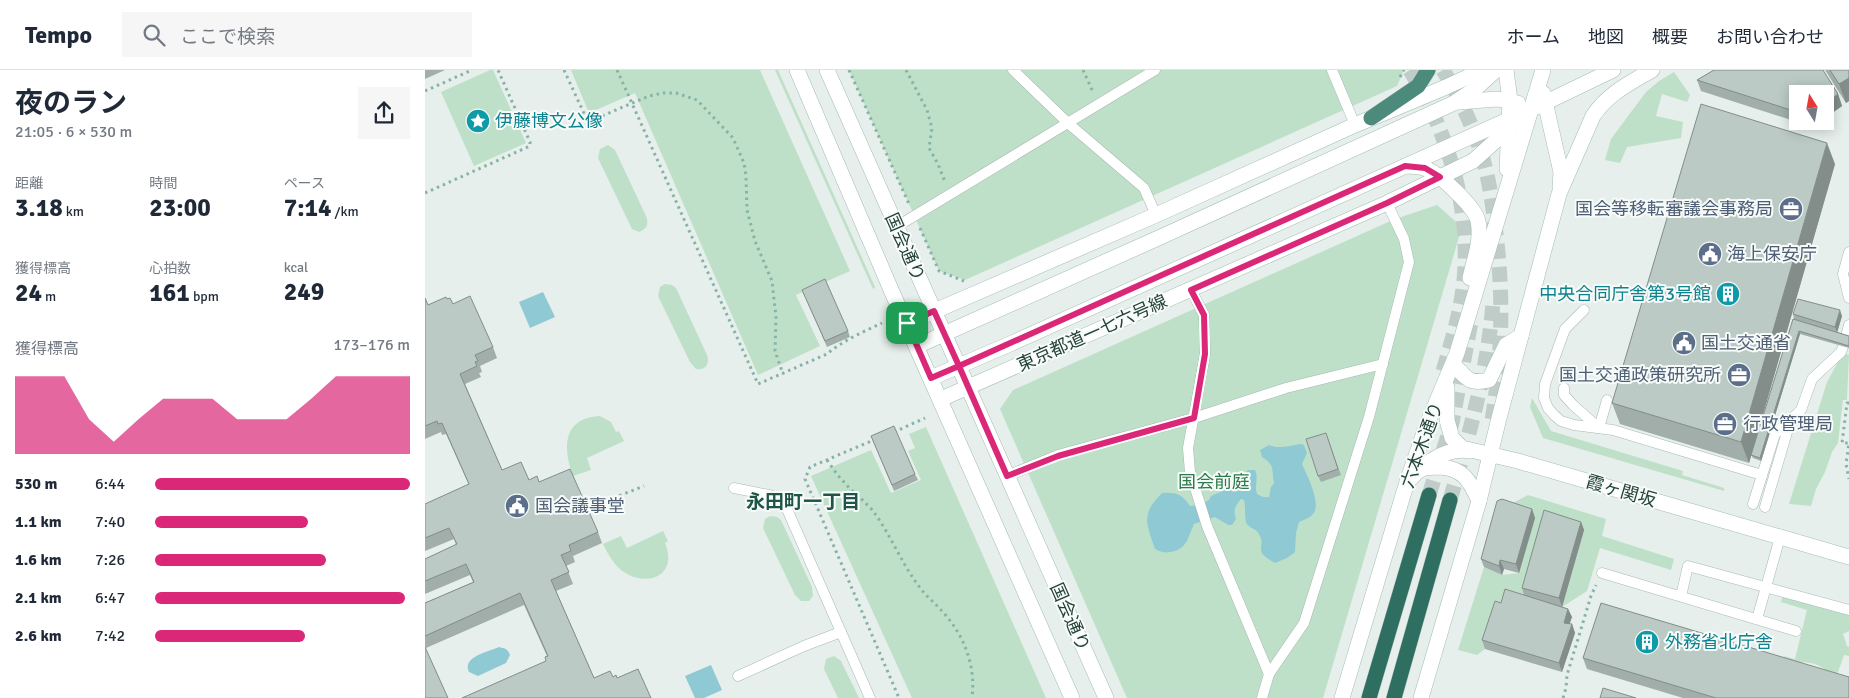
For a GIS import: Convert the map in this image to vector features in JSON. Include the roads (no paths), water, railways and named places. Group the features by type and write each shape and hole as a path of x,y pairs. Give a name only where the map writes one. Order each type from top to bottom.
{"highway":[{"path":"1371,118 1418,86 1427,70"},
{"path":"1369,698 1429,495"},
{"path":"1394,698 1450,500"}],"main road":[{"name":"国会通り","path":"797,70 1072,698"},
{"name":"国会通り","path":"827,70 1106,698"},
{"path":"907,323 1483,70"},
{"path":"917,346 1454,103 1475,89 1496,70"},
{"name":"六本木通り","path":"1505,193 1510,101 1506,70"},
{"name":"東京都道一七六号線","path":"931,378 1405,166 1509,124 1545,102 1613,70"},
{"path":"1421,698 1479,501 1559,194 1593,116 1600,105 1623,87 1652,70"},
{"path":"1541,73 1545,102 1561,172 1559,194"},
{"name":"六本木通り","path":"1343,698 1407,482 1426,426 1455,359 1541,73"},
{"path":"1454,103 1488,99 1510,101 1530,110 1544,124 1554,144"},
{"name":"東京都道一七六号線","path":"941,399 1387,203 1473,161 1509,124"},
{"path":"1405,166 1425,168 1440,177 1472,209 1478,222 1479,240 1455,359 1470,382 1477,383 1489,380 1505,345 1521,336"},
{"name":"霞ヶ関坂","path":"1447,380 1447,420 1452,438 1462,448 1490,454 1849,558"},
{"path":"1407,482 1432,459 1453,451 1462,449 1490,454"},
{"path":"1421,469 1451,467 1458,471 1473,487 1479,501"}],"lane":[{"path":"1013,70 1069,124 1144,188 1156,215"},
{"path":"897,227 1155,70"},
{"path":"1331,70 1355,125"},
{"path":"1262,698 1269,674 1305,623 1369,417 1409,262 1404,239 1387,203"},
{"path":"1849,252 1843,274 1849,298"},
{"path":"1191,290 1204,315 1205,354 1188,448 1190,472 1207,526 1269,674"},
{"path":"1584,310 1565,329 1545,384 1544,398 1547,408 1561,421 1574,425 1613,430 1762,475"},
{"path":"1753,504 1775,434 1801,410 1812,379 1841,352 1849,325"},
{"path":"1007,476 1058,456 1194,418 1287,388 1383,364"},
{"path":"1564,388 1564,394 1573,405 1599,428"},
{"path":"1599,428 1607,400"},
{"path":"1765,508 1790,421"},
{"path":"734,488 769,494 783,500 870,698"},
{"path":"1757,619 1780,537"},
{"path":"1681,596 1688,566 1849,610"},
{"path":"1602,574 1796,631"},
{"path":"738,676 804,646 841,632"}],"water":[{"path":"543,292 555,317 530,328 519,302"},
{"path":"1269,445 1280,447 1304,445 1307,453 1302,464 1313,489 1316,504 1313,514 1299,522 1296,533 1295,552 1287,558 1275,563 1263,555 1261,552 1261,539 1259,534 1248,526 1246,522 1244,500 1241,499 1235,508 1236,519 1232,525 1228,525 1215,517 1194,524 1186,542 1180,549 1161,552 1155,549 1147,519 1155,500 1162,493 1178,495 1190,506 1200,505 1209,500 1211,496 1232,487 1248,470 1255,470 1257,494 1269,497 1274,483 1272,468 1262,457 1260,450"},
{"path":"499,647 507,649 509,652 510,655 506,663 478,676 469,672 469,662 472,659"},
{"path":"711,665 722,690 704,698 695,698 685,676"}],"tunnel":[{"path":"1410,70 1424,95 1447,148 1461,204 1464,232 1465,261 1463,289 1457,322 1442,375"},
{"path":"1443,70 1460,101 1474,133 1485,166 1492,205 1499,259 1501,331 1498,378 1491,427"},
{"path":"1450,500 1471,427 1482,377 1493,302"},
{"path":"1429,495 1452,423 1471,322"}],"place":[{"name":"伊藤博文公像","path":"478,121"},
{"name":"国会等移転審議会事務局","path":"1791,209"},
{"name":"海上保安庁","path":"1710,254"},
{"name":"中央合同庁舎第3号館","path":"1728,294"},
{"name":"国土交通省","path":"1684,343"},
{"name":"国土交通政策研究所","path":"1739,375"},
{"name":"行政管理局","path":"1725,424"},
{"name":"国会議事堂","path":"517,506"},
{"name":"外務省北庁舎","path":"1647,642"}],"district":[{"name":"永田町一丁目","path":"803,502"}],"park label":[{"name":"国会前庭","path":"1214,482"}]}
